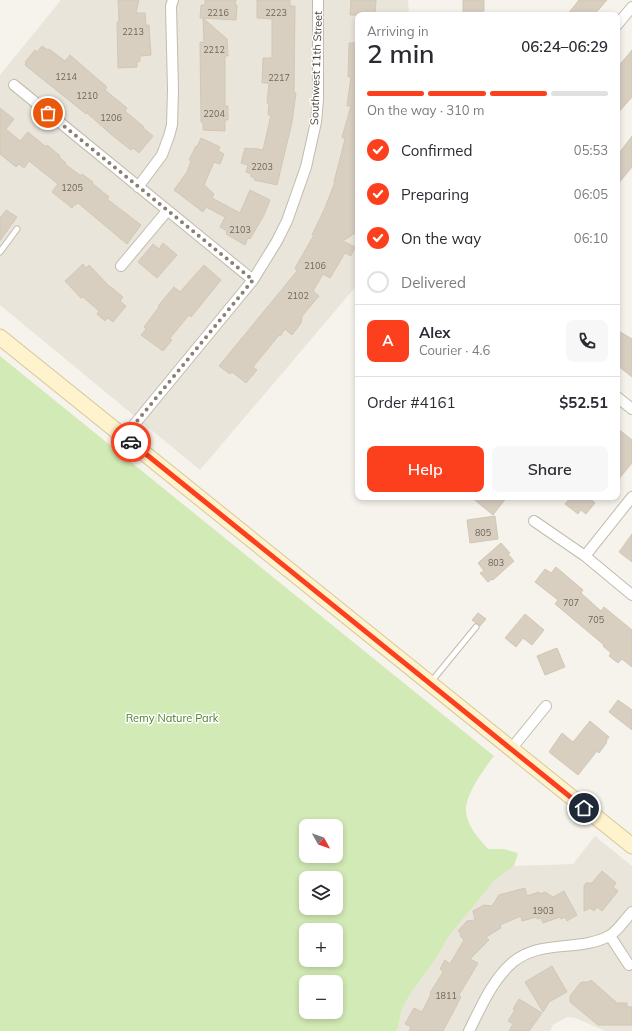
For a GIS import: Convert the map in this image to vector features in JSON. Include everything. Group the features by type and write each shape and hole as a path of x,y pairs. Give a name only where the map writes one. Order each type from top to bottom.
{"street":[{"path":"138,187 162,155 168,141 172,125 173,90 171,6 173,0"},
{"name":"Southwest 11th Street","path":"124,437 253,280 274,247 287,221 298,193 312,142 318,100 318,0"},
{"path":"620,21 632,7"},
{"path":"14,85 253,280"},
{"path":"121,266 167,211"},
{"path":"0,337 632,846"},
{"path":"620,399 632,409"},
{"path":"585,556 632,497"},
{"path":"534,521 585,556 632,595"},
{"path":"510,748 546,706"},
{"path":"469,1031 492,987 503,972 514,961 527,954 542,949 584,944 610,936 632,912"},
{"path":"610,936 629,965"}],"lane":[{"path":"0,252 17,229"},
{"path":"430,684 476,627"}],"shaded area":[{"path":"61,0 408,0 409,12 355,12 355,288 200,470 0,305 0,75"},
{"path":"595,836 632,866 632,1031 605,1031 576,1018 567,1017 553,1025 550,1031 397,1031 402,1009 409,996 435,960 449,936 495,880 514,866 573,864"}],"green space":[{"name":"Remy Nature Park","path":"0,356 494,756 480,775 472,790 467,805 467,817 474,832 488,849 504,849 518,853 514,866 495,880 449,936 435,960 409,996 402,1009 397,1031 0,1031"}],"building":[{"path":"118,0 139,0 136,13 145,13 146,25 149,25 151,55 140,56 140,61 137,62 137,67 118,68"},
{"path":"205,0 236,0 236,20 200,18 201,5 205,5"},
{"path":"257,0 290,0 290,6 295,6 294,93 296,93 292,122 277,185 254,180 255,178 251,177 251,174 246,172 248,165 241,163 245,148 263,150 271,115 268,115 269,103 267,103 269,83 262,83 263,58 272,58 272,19 257,18"},
{"path":"351,0 376,0 375,12 355,12 355,15 350,15"},
{"path":"463,0 484,0 484,11 463,12"},
{"path":"579,0 607,0 597,12 569,12"},
{"path":"203,18 227,39 228,56 225,56 225,106 228,106 228,120 225,120 225,131 203,130 203,123 201,122 200,42 204,42"},
{"path":"349,43 355,43 355,233 343,241 355,247 351,256 345,253 330,278 323,274 313,291 319,296 302,316 301,323 292,335 285,329 280,336 279,335 253,367 257,370 246,383 232,372 230,374 219,366 297,271 295,268 314,235 312,235 335,182 345,139 342,137 351,106 347,106 351,77 348,77"},
{"path":"42,46 48,50 49,49 65,61 70,55 107,87 105,90 127,108 125,111 153,136 139,153 133,148 131,150 87,113 86,114 25,65 25,62 35,50 37,52"},
{"path":"632,50 632,97 620,111 620,64"},
{"path":"0,108 14,119 6,129 20,141 28,132 46,147 47,145 60,156 59,157 66,163 65,164 81,176 82,174 93,182 92,183 109,197 107,199 141,225 127,244 78,203 72,208 52,192 58,184 29,161 24,168 19,164 16,167 0,154"},
{"path":"632,136 632,167 620,181 620,152"},
{"path":"201,138 220,147 218,151 224,154 220,164 214,162 204,185 214,194 212,198 240,213 250,190 270,200 264,215 250,239 248,238 245,245 226,234 227,231 220,227 225,217 206,207 203,212 174,190 187,172 191,161 189,160"},
{"path":"6,210 17,217 0,241 0,218"},
{"path":"163,243 177,255 157,278 138,262 153,244 159,249"},
{"path":"83,264 86,268 89,265 110,287 123,297 120,301 126,306 113,322 108,318 105,321 97,314 99,311 83,297 81,298 65,281"},
{"path":"204,265 221,280 191,317 189,315 170,338 172,340 163,351 141,335 146,329 144,327 159,307 158,306 174,287 180,292"},
{"path":"620,332 632,339 632,377 620,367"},
{"path":"620,430 632,440 632,463 620,477"},
{"path":"475,500 505,500 493,515"},
{"path":"568,500 592,500 595,503 586,514 581,510 578,514 565,504"},
{"path":"495,516 498,539 470,543 467,520"},
{"path":"632,534 632,562 619,552"},
{"path":"501,543 510,553 508,554 514,561 493,580 492,579 488,582 480,573 484,571 478,563"},
{"path":"556,567 583,590 581,593 601,611 604,607 632,630 632,667 622,659 618,663 609,656 611,653 603,646 604,645 555,604 558,600 535,582 545,569 551,573"},
{"path":"478,613 486,619 480,626 472,620"},
{"path":"525,614 544,630 532,645 523,638 516,647 505,638"},
{"path":"557,648 565,667 545,675 537,656"},
{"path":"618,700 632,710 632,730 609,712"},
{"path":"590,721 609,737 599,753 597,751 578,775 549,752 562,733 573,742"},
{"path":"602,871 616,883 613,887 618,891 602,911 597,907 594,911 590,908 584,911 584,886 586,883 592,883"},
{"path":"525,888 527,896 539,892 540,894 545,892 553,897 564,891 577,915 567,921 565,917 561,919 560,917 543,923 541,918 537,919 537,917 522,921 521,916 500,925 501,928 486,937 489,940 470,959 478,963 459,995 461,997 443,1031 409,1031 411,1027 405,1024 414,1008 422,1012 431,994 430,993 443,972 440,969 445,960 450,964 464,940 458,931 467,921 475,920 473,911 484,905 492,906 499,895"},
{"path":"552,966 567,992 549,1002 543,1012 525,982"},
{"path":"591,980 617,1003 627,1003 627,1007 632,1007 632,1025 598,1025 570,1002 570,996 581,982 582,983 584,981 586,983"},
{"path":"519,999 542,1013 529,1031 509,1031 513,1024 508,1021 515,1010 513,1009"}],"way so far":[{"path":"48,113 253,280 124,437 131,442"}],"route":[{"path":"131,442 584,808"}]}
